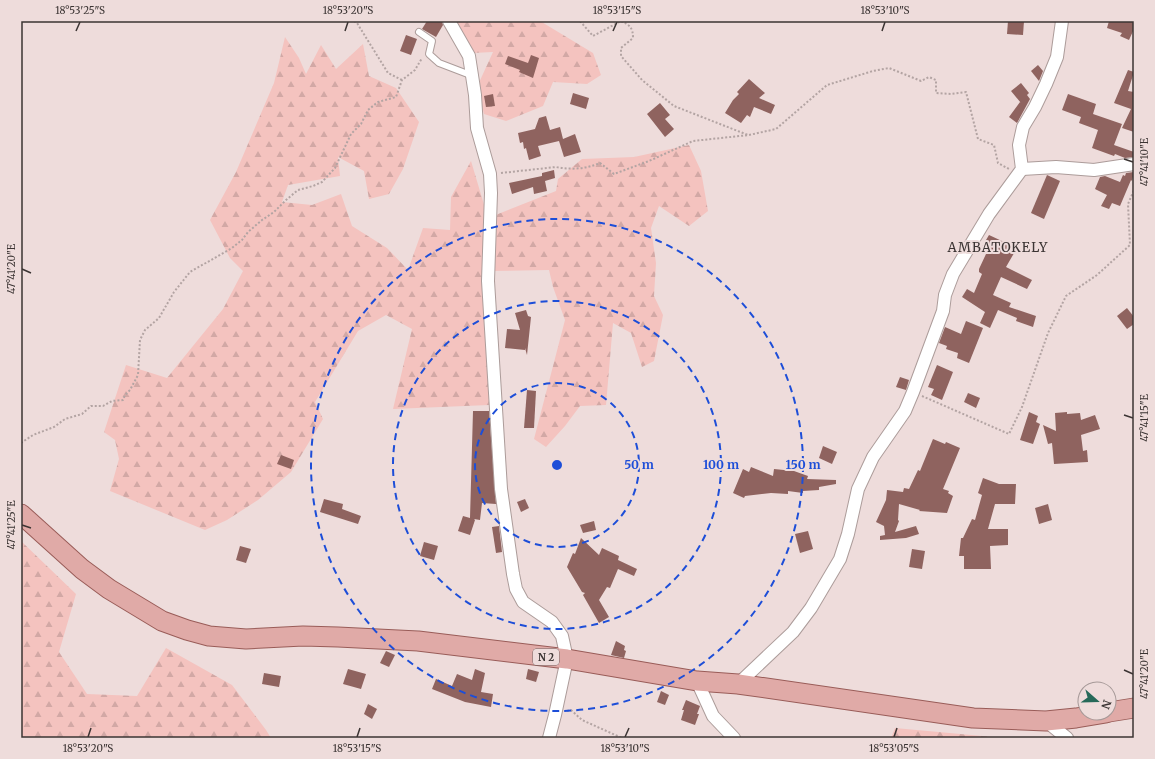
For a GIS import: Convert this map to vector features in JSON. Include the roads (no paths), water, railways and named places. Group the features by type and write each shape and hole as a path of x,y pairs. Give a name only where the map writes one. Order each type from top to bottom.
{"main road":[{"name":"N 2","path":"21,514 82,569 109,589 162,621 209,636 246,640 304,636 338,636 418,641 567,659 697,681 738,684 973,718 1046,721 1077,718"},
{"path":"1117,711 1134,708"}],"street":[{"path":"449,21 469,56 473,76 477,128 490,174 491,193 488,280 501,489 513,574 516,590 523,602 552,622 562,636 567,659 549,738"},
{"path":"738,684 793,632 811,608 840,559 848,534 858,489 873,458 905,411 943,311 945,295 953,274 989,214 1022,169 1019,145 1023,127 1046,84 1057,57 1062,21"},
{"path":"1022,169 1056,167 1094,170 1134,164"},
{"path":"697,681 713,716 734,738"},
{"path":"1046,721 1067,738"}],"lane":[{"path":"419,32 432,41 429,54 439,63 473,76"}],"district":[{"name":"AMBATOKELY","path":"998,247"}]}
